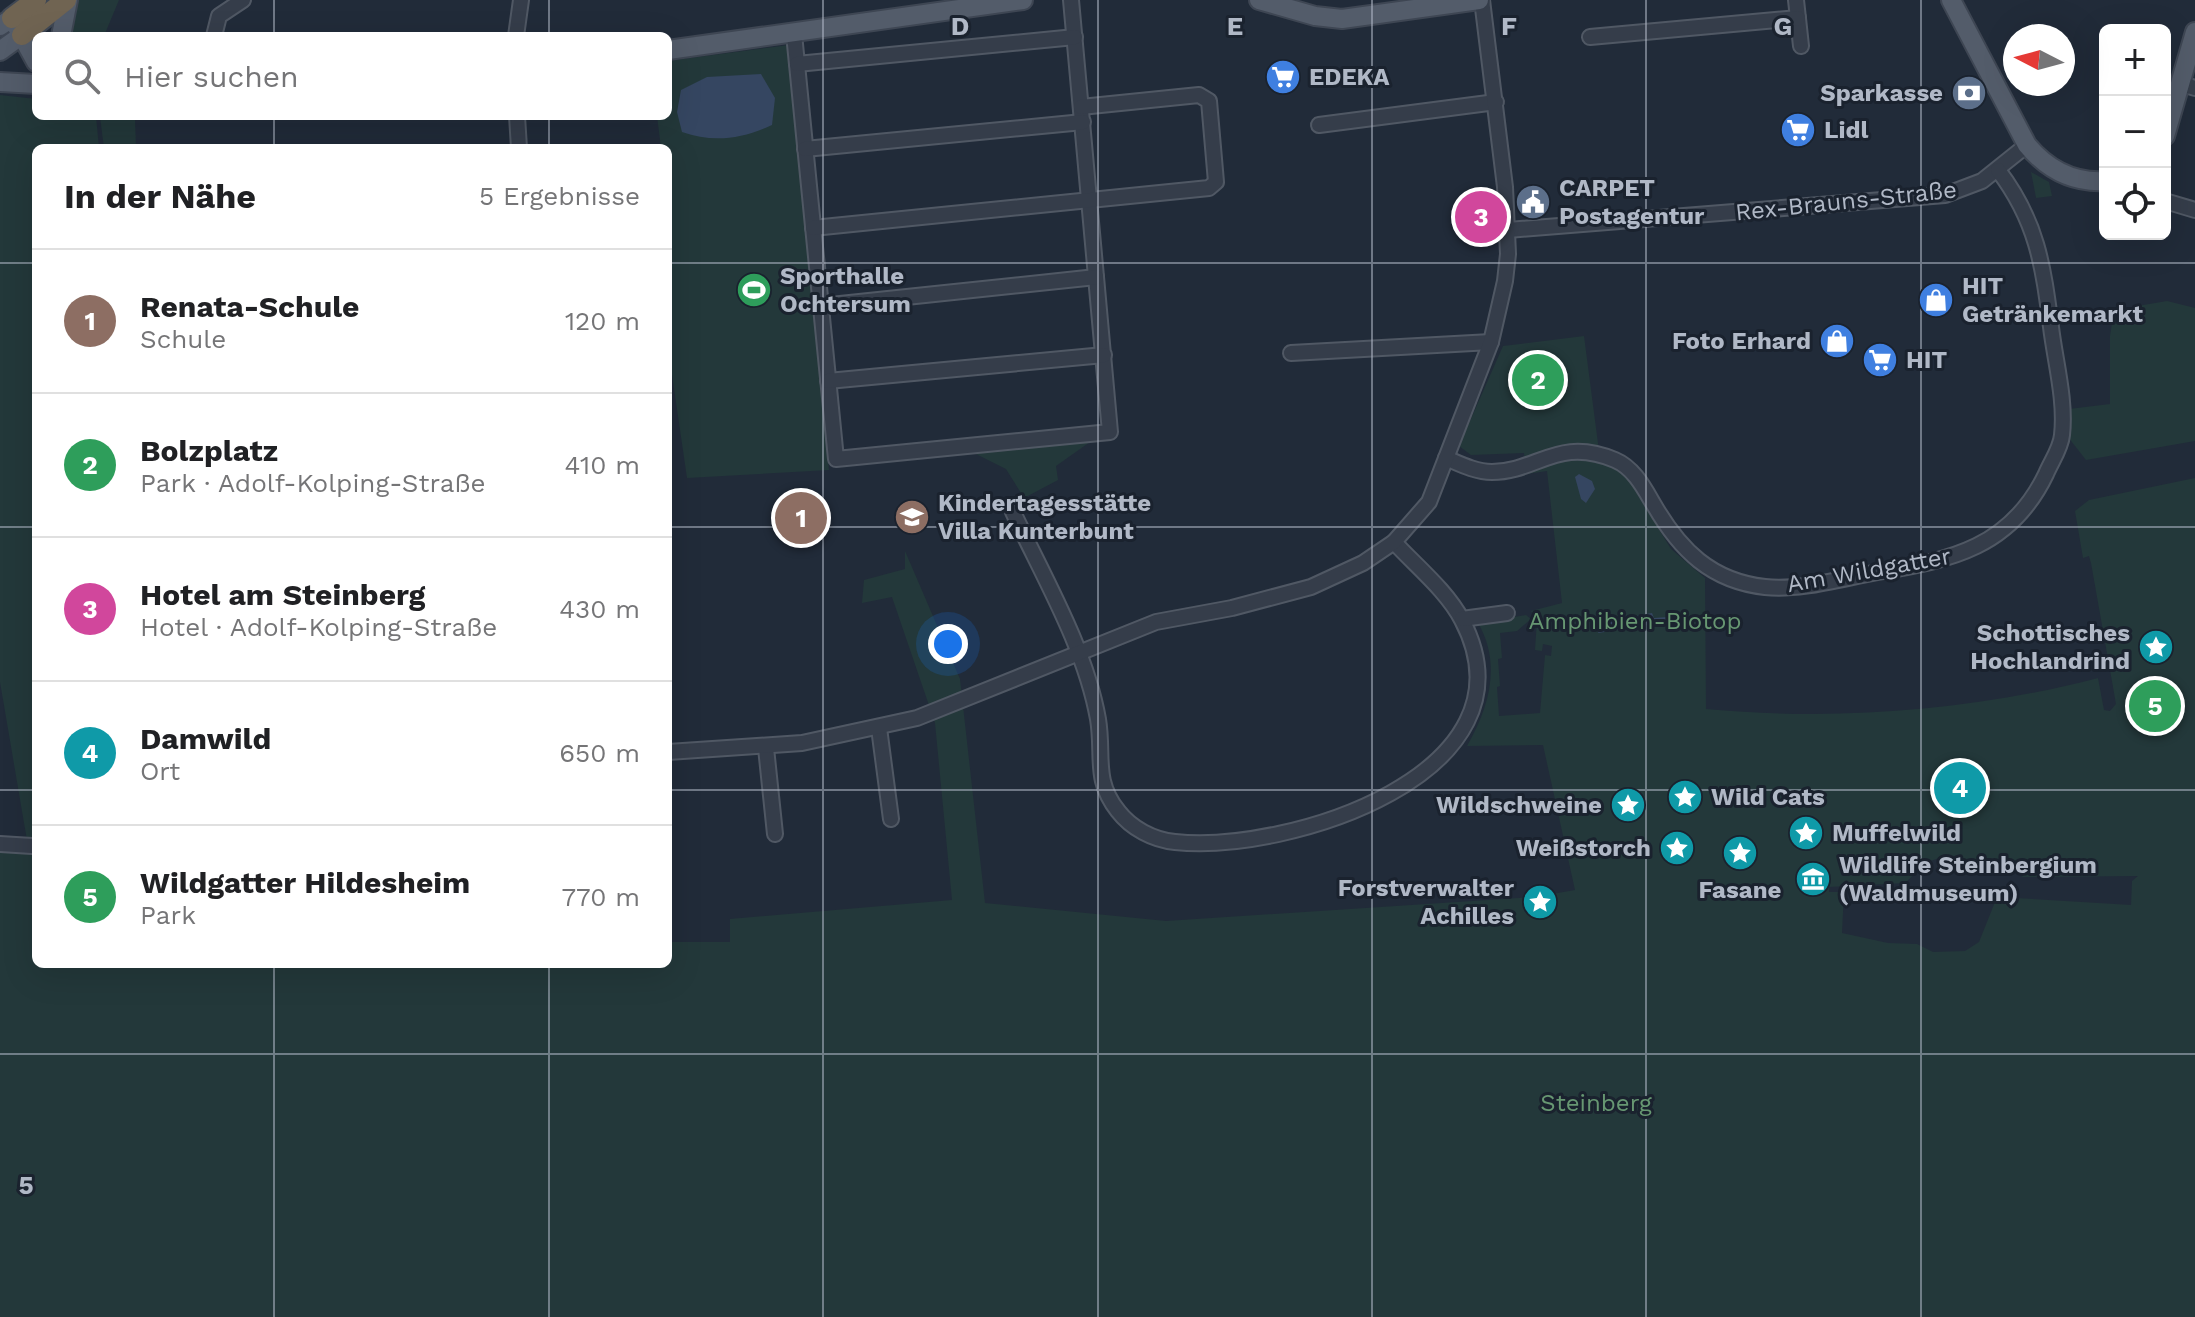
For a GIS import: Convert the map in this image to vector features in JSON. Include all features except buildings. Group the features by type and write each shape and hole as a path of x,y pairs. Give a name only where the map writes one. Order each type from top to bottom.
{"highway":[{"path":"17,30 36,0"},
{"path":"17,30 67,0"}],"main road":[{"path":"61,32 67,0"},
{"path":"672,49 1023,0"},
{"path":"1259,0 1315,16 1342,19 1481,0"},
{"path":"1951,0 2027,145 2043,162 2065,175 2099,180"},
{"path":"0,51 17,30 32,57"},
{"path":"2171,123 2188,86 2195,32"},
{"path":"0,82 32,84"}],"street":[{"path":"215,32 219,16 243,0"},
{"path":"520,32 521,0"},
{"path":"794,34 836,459 1110,432 1071,0"},
{"path":"672,752 766,748 879,728 955,705 1077,652 1156,622 1232,608 1311,587 1363,563 1394,542 1429,502 1491,342 1505,281 1508,230 1496,102 1481,0"},
{"path":"1796,0 1801,46"},
{"path":"1590,37 1798,18"},
{"path":"797,64 1075,37"},
{"path":"805,149 1082,114 1199,95 1209,101 1216,182 1209,188 813,228"},
{"path":"1319,125 1496,102"},
{"path":"517,120 519,144"},
{"name":"Rex-Brauns-Straße","path":"1508,230 1939,196 1965,190 1998,170 2027,145"},
{"name":"Am Wildgatter","path":"1446,458 1493,472 1560,453 1592,454 1618,461 1640,480 1673,536 1697,562 1721,576 1766,587 1922,565 1977,549 2008,527 2036,494 2062,438 2048,304 2032,224 2021,201 1998,170"},
{"path":"2171,203 2195,210"},
{"path":"821,306 1096,277"},
{"path":"1291,353 1491,342"},
{"path":"828,381 1104,355"},
{"path":"1013,512 1091,687 1099,723 1102,787 1119,813 1143,833 1174,842 1273,836 1326,822 1391,793 1425,771 1457,739 1474,706 1477,670 1462,619 1394,542"},
{"path":"1462,619 1507,613"},
{"path":"879,728 891,819"},
{"path":"766,748 775,834"},
{"path":"0,844 32,846"}],"green space":[{"path":"78,0 119,0 106,32 73,32 73,4"},
{"path":"789,45 829,470 687,478 672,375 672,144 660,144 658,120 672,120 672,60"},
{"name":"Steinberg","path":"0,95 32,99 32,120 96,120 99,144 32,144 32,968 672,968 672,942 730,942 730,919 952,900 935,723 892,597 862,603 864,580 905,569 905,551 960,679 985,903 1166,921 1535,897 1575,890 1543,745 1467,746 1481,717 1490,686 1490,654 1478,623 1526,615 1531,619 1517,631 1500,633 1499,716 1540,713 1545,655 1551,656 1552,646 1543,644 1542,651 1535,650 1537,619 1531,611 1562,603 1547,471 1527,474 1524,453 1471,455 1459,446 1503,346 1584,336 1599,451 1628,479 1671,549 1705,578 1706,709 1804,714 1903,710 2002,698 2098,678 2104,710 2110,711 2116,704 2091,563 2089,556 2083,558 2075,511 2089,500 2195,478 2195,1317 0,1317 0,851 29,852 0,682","holes":["1946,856 1947,864 1957,864 1969,871 1974,862 1984,858 2023,877 2138,876 2132,881 2131,905 2016,898 2017,889 1995,902 1979,942 1965,951 1933,952 1917,944 1888,943 1842,933 1844,892 1829,892 1829,887 1905,883 1927,862"]},
{"path":"100,120 135,120 136,144 103,144"},
{"path":"2031,172 2049,182 2052,196 2036,198"},
{"path":"2167,301 2195,308 2195,441 2086,460 2068,437 2069,409 2110,404 2110,336 2114,310"},
{"path":"1090,442 1056,466 1058,480 1024,498 1006,469 974,453"}],"water":[{"path":"761,74 775,98 772,125 750,134 727,138 705,138 682,132 677,112 681,90 707,77"},
{"path":"1579,474 1592,481 1595,489 1586,503 1581,499 1575,477"},
{"path":"1652,613 1654,618 1682,616 1684,621 1681,625 1654,624 1598,633 1604,622"}],"place":[{"name":"EDEKA","path":"1283,77"},
{"name":"Sparkasse","path":"1969,93"},
{"name":"Lidl","path":"1798,130"},
{"name":"CARPET Postagentur","path":"1533,202"},
{"name":"Hotel am Steinberg","path":"1481,217"},
{"name":"Sporthalle Ochtersum","path":"754,290"},
{"name":"HIT Getränkemarkt","path":"1936,300"},
{"name":"Foto Erhard","path":"1837,341"},
{"name":"HIT","path":"1880,360"},
{"name":"Bolzplatz","path":"1538,380"},
{"name":"Kindertagesstätte Villa Kunterbunt","path":"912,517"},
{"name":"Renata-Schule","path":"801,518"},
{"name":"Schottisches Hochlandrind","path":"2156,647"},
{"name":"Wildgatter Hildesheim","path":"2155,706"},
{"name":"Damwild","path":"1960,788"},
{"name":"Wild Cats","path":"1685,797"},
{"name":"Wildschweine","path":"1628,805"},
{"name":"Muffelwild","path":"1806,833"},
{"name":"Weißstorch","path":"1677,848"},
{"name":"Fasane","path":"1740,853"},
{"name":"Wildlife Steinbergium (Waldmuseum)","path":"1813,879"},
{"name":"Forstverwalter Achilles","path":"1540,902"}],"park label":[{"name":"Amphibien-Biotop","path":"1635,621"}]}
